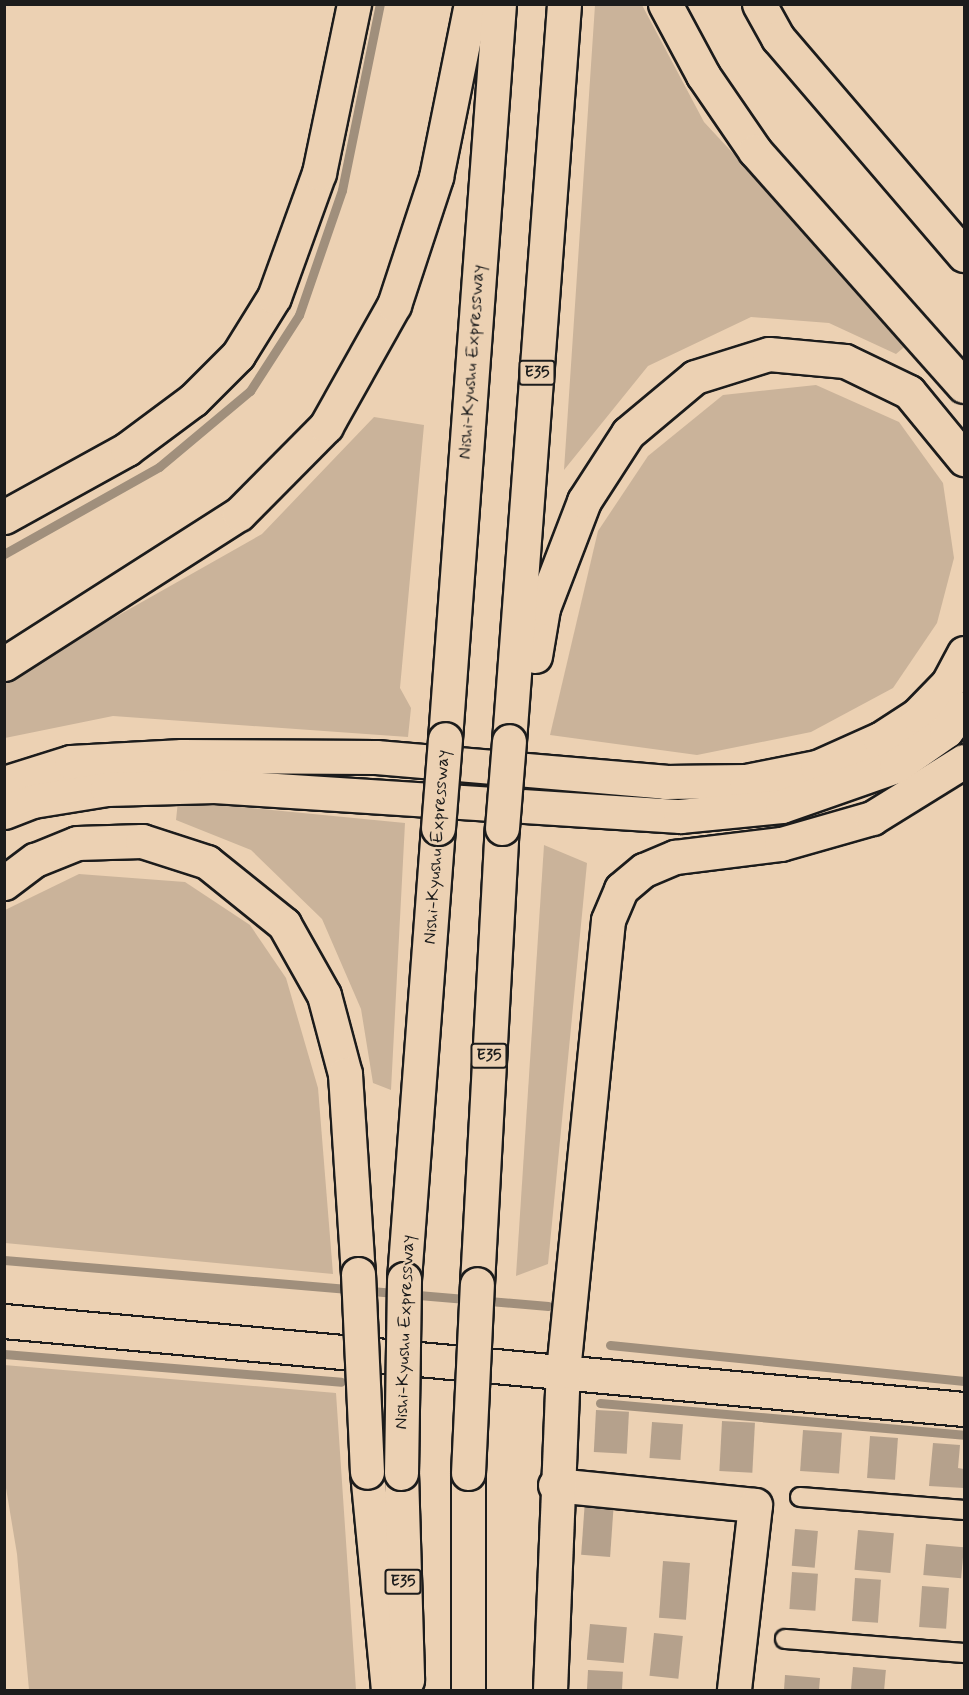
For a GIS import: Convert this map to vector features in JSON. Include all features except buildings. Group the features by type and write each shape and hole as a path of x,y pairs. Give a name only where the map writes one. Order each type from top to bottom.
{"main road":[{"path":"4,517 127,448 193,400 238,355 274,297 319,173 354,4"},
{"path":"4,664 239,513 326,426 394,305 436,177 471,4"},
{"name":"Nishi-Kyushu Expressway","path":"407,1690 401,1473 404,1279 499,4"},
{"name":"E35","path":"468,1690 468,1473 502,828 505,790 514,744 564,4"},
{"path":"665,4 702,75 755,151 964,386"},
{"path":"759,4 778,38 964,255"},
{"path":"502,828 514,744 543,608 584,501 628,433 695,377 769,354 845,361 909,392 964,459"},
{"path":"4,783 71,762 182,756 376,757 665,782 746,781 817,767 880,739 917,715 948,683 964,653"},
{"path":"4,812 33,801 107,789 214,786 680,816 782,806 896,766 946,732 964,708"},
{"path":"550,1690 555,1485 563,1371 608,920 621,889 644,870 675,857 780,844 872,818 964,761"},
{"path":"4,884 35,860 77,843 142,842 207,862 284,924 324,995 345,1074 358,1274 367,1472 388,1690"},
{"path":"4,1321 964,1409"},
{"path":"555,1485 754,1505 734,1690"}],"lane":[{"path":"800,1497 964,1510"},
{"path":"785,1639 964,1653"}],"shaded area":[{"path":"595,5 642,5 704,122 909,343 896,354 829,323 751,317 648,366 564,470"},
{"path":"816,385 899,422 943,483 954,558 937,623 893,688 811,732 697,755 550,735 598,531 648,456 723,395"},
{"path":"374,417 424,425 400,688 411,708 408,737 113,716 5,738 4,680 262,534"},
{"path":"178,801 405,823 391,1090 373,1083 361,1009 322,919 251,850 176,820"},
{"path":"544,845 587,863 548,1264 516,1276"},
{"path":"79,874 185,882 250,925 286,978 318,1088 333,1274 5,1243 5,910"},
{"path":"4,1365 336,1393 356,1690 29,1690 17,1554 5,1482"}],"waterway":[{"path":"4,554 159,467 250,391 299,315 342,190 380,4"},
{"path":"4,1260 548,1306"},
{"path":"610,1345 964,1381"},
{"path":"4,1354 341,1382"},
{"path":"600,1403 964,1435"}]}
